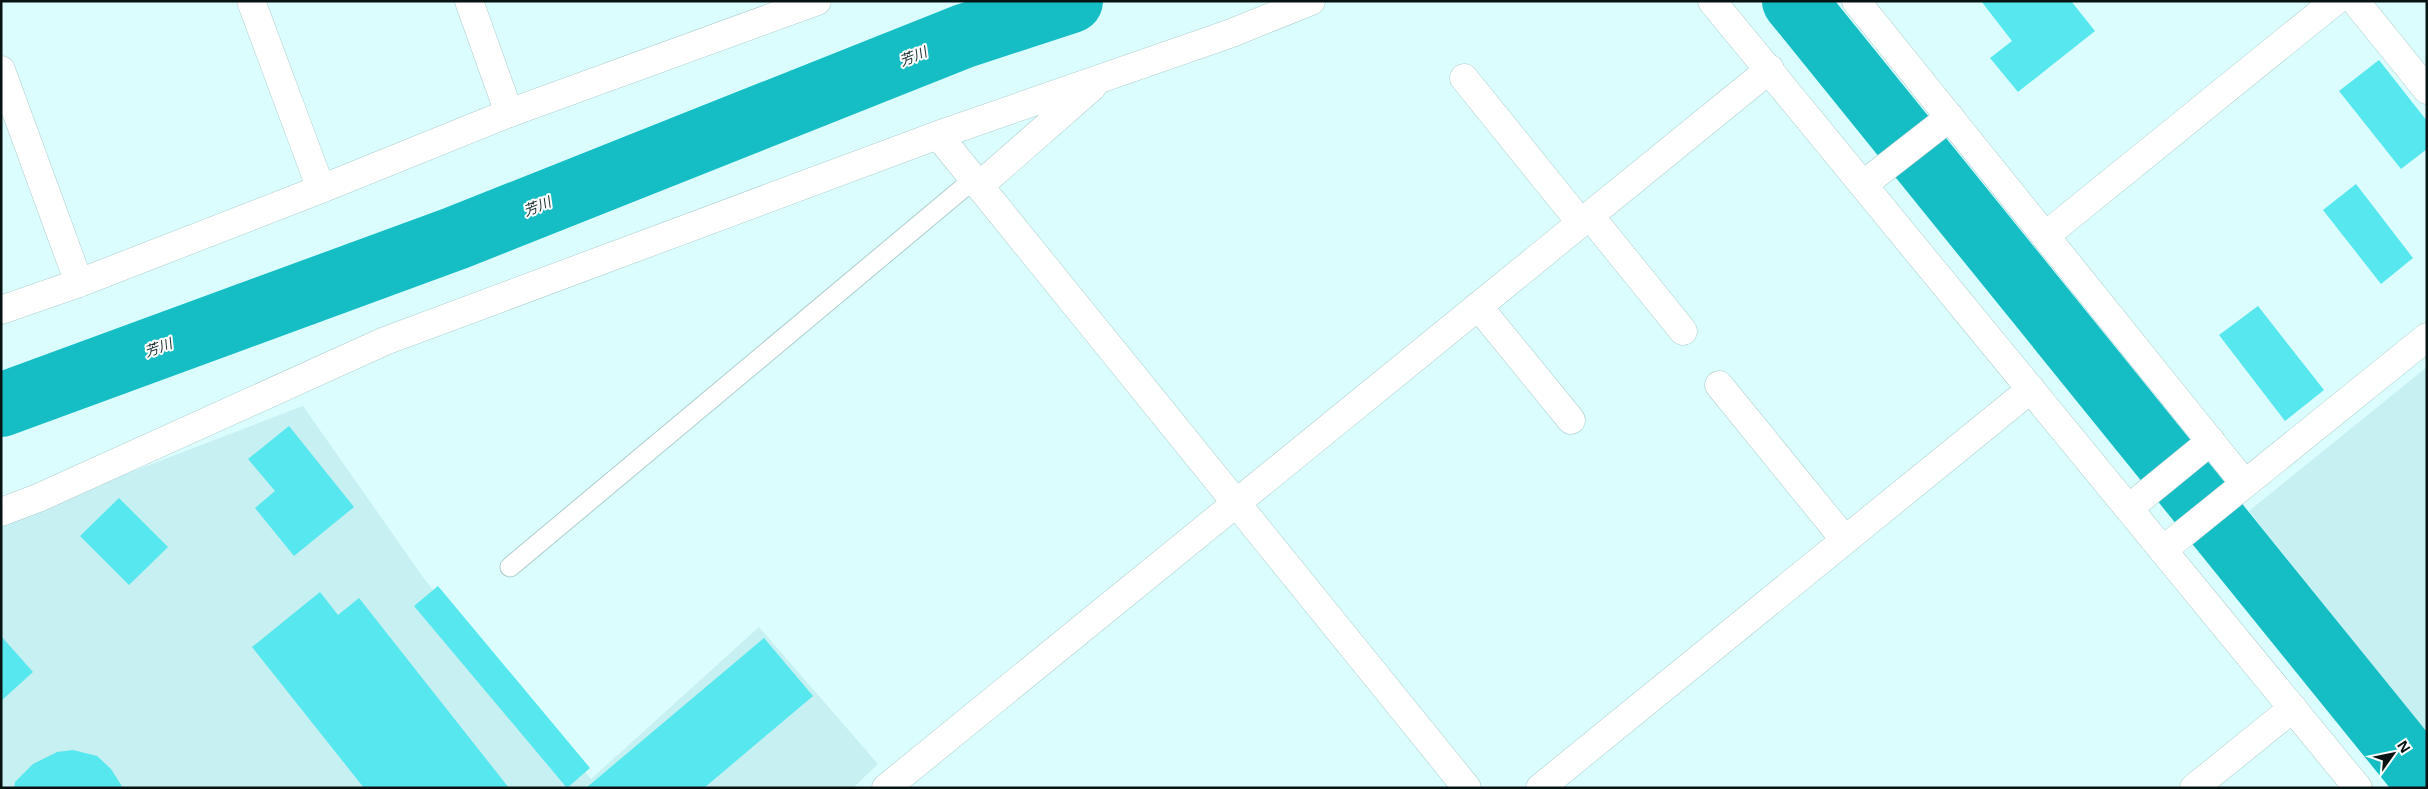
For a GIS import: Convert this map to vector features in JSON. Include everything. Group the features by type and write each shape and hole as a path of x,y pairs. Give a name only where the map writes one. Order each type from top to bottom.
{"street":[{"path":"251,1 321,189"},
{"path":"469,1 509,113"},
{"path":"1,310 78,283 321,189 509,113 818,1"},
{"path":"1,512 38,498 385,341 938,135 1229,34 1311,1"},
{"path":"1712,1 1770,69 2358,788"},
{"path":"1856,1 1943,122 2045,236 2238,490"},
{"path":"2045,236 2335,1"},
{"path":"2355,1 2427,90"},
{"path":"886,788 1770,69"},
{"path":"1,70 78,283"},
{"path":"976,182 1103,78"},
{"path":"1464,78 1683,331"},
{"path":"1864,184 1943,122"},
{"path":"938,135 1467,788"},
{"path":"1478,306 1571,420"},
{"path":"2164,550 2427,337"},
{"path":"1719,385 1845,540"},
{"path":"1540,788 2031,389"},
{"path":"2129,508 2204,447"},
{"path":"2194,788 2293,708"}],"lane":[{"path":"510,567 976,182"}],"shaded area":[{"path":"2427,367 2427,733 2249,511"},
{"path":"303,406 425,580 591,779 759,627 878,764 853,788 1,788 1,522"}],"building":[{"path":"1981,1 2071,1 2095,31 2018,92 1990,58 2012,41"},
{"path":"2379,60 2427,121 2427,149 2401,169 2339,91"},
{"path":"2356,184 2413,258 2381,284 2323,210"},
{"path":"2258,306 2324,390 2285,421 2219,335"},
{"path":"289,426 354,507 294,556 255,508 275,491 248,459"},
{"path":"119,498 168,547 129,585 80,536"},
{"path":"438,586 590,768 567,788 414,606"},
{"path":"320,592 338,615 359,598 509,788 364,788 252,647"},
{"path":"1,636 33,672 1,701"},
{"path":"764,638 813,696 704,788 586,788"},
{"path":"73,750 97,756 111,769 123,788 14,788 15,782 33,764 57,752"}],"waterway":[{"name":"芳川","path":"1,405 456,238 964,36 1071,1"},
{"path":"1794,1 2427,783"}]}
